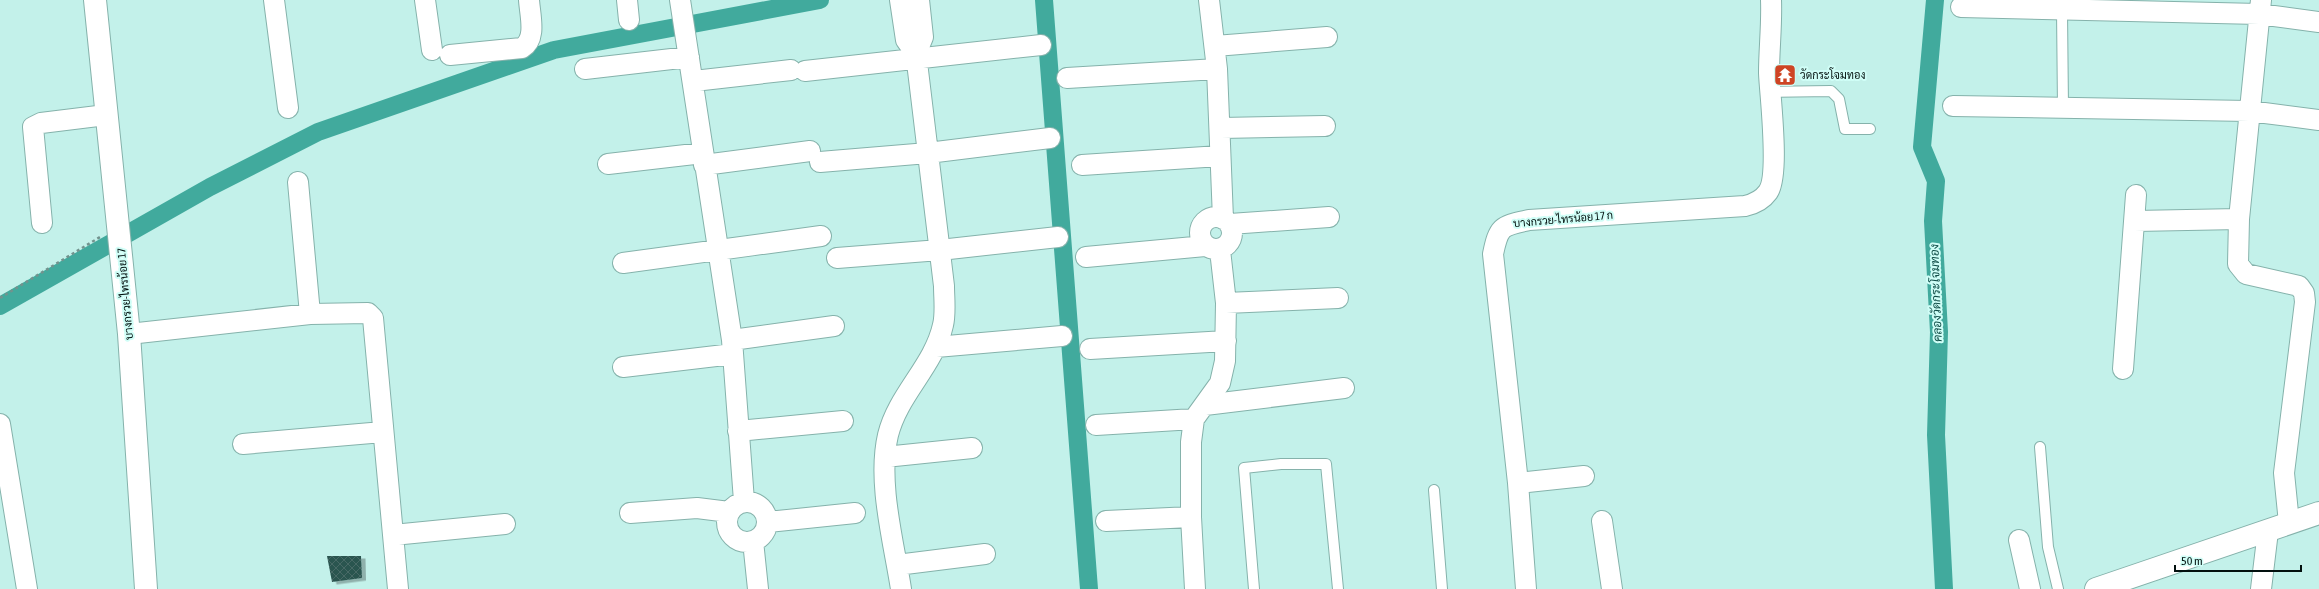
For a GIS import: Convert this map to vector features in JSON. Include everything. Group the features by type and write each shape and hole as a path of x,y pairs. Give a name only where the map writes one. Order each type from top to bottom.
{"street":[{"name":"บางกรวย-ไทรน้อย 17","path":"95,0 129,334 146,589"},
{"path":"274,0 288,108"},
{"path":"425,0 441,53 522,48 527,45 531,34 529,0"},
{"path":"627,0 628,20"},
{"path":"1086,257 1212,248 1227,246 1231,240 1232,231 1226,221 1220,156 1221,128 1217,69 1209,0"},
{"name":"บางกรวย-ไทรน้อย 17 ก","path":"1526,589 1518,483 1493,254 1497,235 1506,225 1530,220 1754,204 1769,191 1773,170 1770,92 1770,0"},
{"path":"901,589 889,517 885,457 888,435 898,409 936,347 944,324 944,286 916,57 923,37 911,6"},
{"path":"1961,7 2062,10 2260,7 2319,22"},
{"path":"2260,7 2239,220 2238,264 2241,270 2246,274 2299,286 2304,293 2305,302 2284,473 2289,523"},
{"path":"630,513 697,508 737,507 753,502 761,506 766,513 768,522 766,530 761,537 753,541 744,542 735,538 729,530 727,522 737,507 738,431 732,347 694,81 682,18"},
{"path":"1215,46 1327,37"},
{"path":"694,81 1041,45"},
{"path":"585,69 689,57"},
{"path":"1067,78 1217,69"},
{"path":"1953,106 2249,111 2319,120"},
{"path":"42,223 33,127 41,124 106,115"},
{"path":"1221,128 1325,126"},
{"path":"608,164 704,159 928,153 1050,138"},
{"path":"1082,165 1220,156"},
{"path":"298,182 310,314"},
{"path":"2123,369 2136,196"},
{"path":"1195,589 1190,462 1199,412 1220,383 1226,341 1226,303 1212,248 1200,240 1199,231 1202,224 1208,219 1216,217 1226,221 1329,217"},
{"path":"2135,222 2239,220"},
{"path":"623,262 822,236"},
{"path":"838,258 940,250 1058,237"},
{"path":"1226,303 1338,298"},
{"path":"129,334 310,314 368,313 373,318 398,589"},
{"path":"623,367 834,326"},
{"path":"936,347 1062,336"},
{"path":"1090,350 1226,341"},
{"path":"1096,425 1199,412 1344,388"},
{"path":"738,431 843,421"},
{"path":"0,424 27,589"},
{"path":"243,444 383,432"},
{"path":"885,457 972,448"},
{"path":"1518,483 1584,476"},
{"path":"768,522 855,513"},
{"path":"2096,589 2319,513"},
{"path":"1106,521 1191,517"},
{"path":"1602,521 1612,589"},
{"path":"393,534 505,524"},
{"path":"2260,589 2268,531"},
{"path":"2019,540 2030,589"},
{"path":"753,541 758,589"},
{"path":"897,565 985,554"}],"lane":[{"path":"2062,10 2064,109"},
{"path":"1770,92 1831,91 1839,99 1845,129 1870,129"},
{"path":"2040,447 2048,547 2058,589"},
{"path":"1254,589 1244,468 1282,464 1326,464 1338,589"},
{"path":"1434,490 1442,589"}],"path":[{"path":"0,298 118,230"}],"building":[{"path":"327,556 361,556 362,578 332,582"}],"waterway":[{"path":"0,306 210,187 318,132 554,50 820,0"},
{"path":"1044,0 1089,589"},
{"name":"คลองวัดกระโจมทอง","path":"1935,0 1922,147 1936,181 1933,221 1939,332 1936,435 1944,589"}],"place":[{"name":"วัดกระโจมทอง","path":"1785,75"}]}
